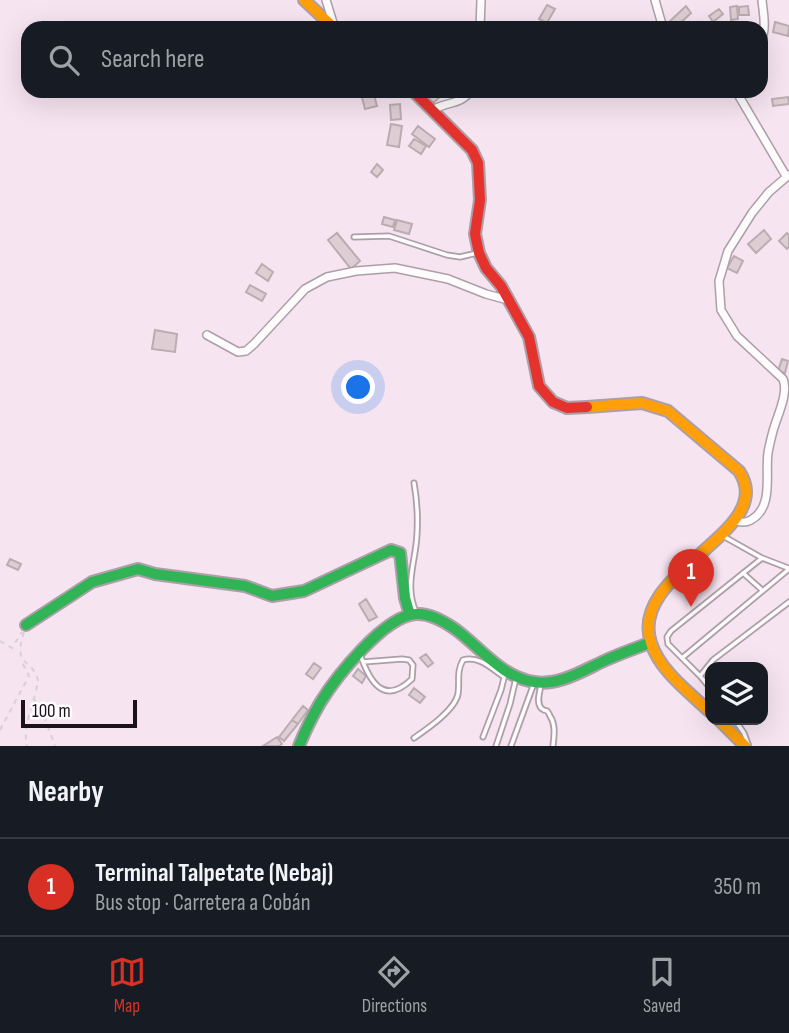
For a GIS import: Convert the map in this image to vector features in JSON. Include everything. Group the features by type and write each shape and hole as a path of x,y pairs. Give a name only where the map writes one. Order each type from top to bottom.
{"street":[{"path":"304,0 326,21"},
{"path":"326,0 332,21"},
{"path":"480,21 481,0"},
{"path":"655,0 661,21"},
{"path":"762,0 763,21"},
{"path":"420,98 472,150 478,163 480,200 475,234 478,253 509,300 529,337 539,386 547,398 567,408 642,403 655,405 668,411 734,466 746,483 745,505 735,520 662,590 655,599 647,620 649,643 660,662 705,707"},
{"path":"433,110 464,98"},
{"path":"735,520 741,523 751,520 760,512 766,501 768,452 788,384 737,336 721,310 719,281 728,251 769,192 788,176 740,98"},
{"path":"207,335 238,352 246,351 305,289 327,277 356,271 395,268 448,279 509,300"},
{"path":"26,625 92,582 138,569 155,574 245,586 272,596 304,592 391,550 400,553 405,598 414,614"},
{"path":"299,746 325,696 395,620 414,614 437,620 453,628 505,673 538,682 564,680 649,643"},
{"path":"724,725 747,746"}],"lane":[{"path":"354,237 389,236 460,257 478,253"},
{"path":"414,483 417,534 410,579 414,614"},
{"path":"682,658 789,568 762,558 721,535"},
{"path":"705,682 668,644 667,638 671,631 762,558"},
{"path":"743,573 762,591"},
{"path":"700,676 713,660 789,602"},
{"path":"361,657 409,660 413,665 412,679 405,686 394,690 381,689 373,683 361,657"},
{"path":"414,738 456,701 459,667 463,660 470,658 505,673 483,737"},
{"path":"496,746 516,676"},
{"path":"511,746 538,682"},
{"path":"538,682 538,702 540,707 549,713 554,728 553,746"},
{"path":"739,725 747,746"}],"path":[{"path":"0,640 12,648 26,625"},
{"path":"0,730 29,676 19,650 26,625"},
{"path":"21,658 37,676 38,681 27,727 27,746"},
{"path":"33,699 40,707 55,746"}],"building":[{"path":"547,5 555,9 548,21 539,19"},
{"path":"686,6 691,13 682,21 670,21"},
{"path":"737,6 738,19 731,20 730,7"},
{"path":"748,6 749,15 739,15 739,7"},
{"path":"719,9 723,14 714,21 709,16"},
{"path":"775,22 789,26 788,36 773,32"},
{"path":"788,97 789,104 773,106 772,99"},
{"path":"362,98 375,98 377,106 365,109"},
{"path":"427,98 439,98 432,104"},
{"path":"400,104 401,119 391,120 390,105"},
{"path":"391,124 402,126 399,147 387,145"},
{"path":"418,126 435,139 429,147 412,134"},
{"path":"414,139 426,146 421,154 409,146"},
{"path":"377,164 383,170 377,177 371,172"},
{"path":"384,217 395,220 393,227 382,224"},
{"path":"397,220 412,224 409,234 394,230"},
{"path":"764,230 771,239 756,253 748,244"},
{"path":"337,233 360,261 351,269 328,240"},
{"path":"787,233 789,246 787,249 779,241"},
{"path":"734,256 743,261 737,273 727,268"},
{"path":"262,264 273,272 268,281 256,273"},
{"path":"250,285 266,294 262,301 246,292"},
{"path":"155,330 177,334 175,352 152,349"},
{"path":"782,359 788,361 785,373 778,371"},
{"path":"10,559 21,564 18,570 7,565"},
{"path":"366,599 377,617 369,621 359,604"},
{"path":"426,654 433,663 428,667 420,658"},
{"path":"314,663 321,668 313,679 306,674"},
{"path":"358,669 366,676 362,683 353,676"},
{"path":"414,688 425,697 420,703 409,695"},
{"path":"303,706 308,710 298,724 292,720"},
{"path":"292,720 298,724 284,741 279,737"},
{"path":"277,737 282,744 279,746 263,746"}],"traffic: fast":[{"path":"26,625 92,582 138,569 155,574 245,586 272,596 304,591 391,550 400,553 405,598 410,615"},
{"path":"299,746 320,703 337,678 376,636 403,617 421,614 442,621 501,668 522,679 543,683 561,680 649,643"}],"traffic: slow":[{"path":"304,0 326,21"},
{"path":"587,407 642,403 668,411 739,471 746,493 739,513 723,533 660,594 650,617 651,643 661,663 705,707"},
{"path":"724,725 745,746"}],"traffic: jam":[{"path":"420,98 472,150 478,163 480,200 475,234 479,253 529,337 539,386 553,402 567,408 587,407"}],"place":[{"name":"Terminal Talpetate (Nebaj)","path":"691,607"}]}
